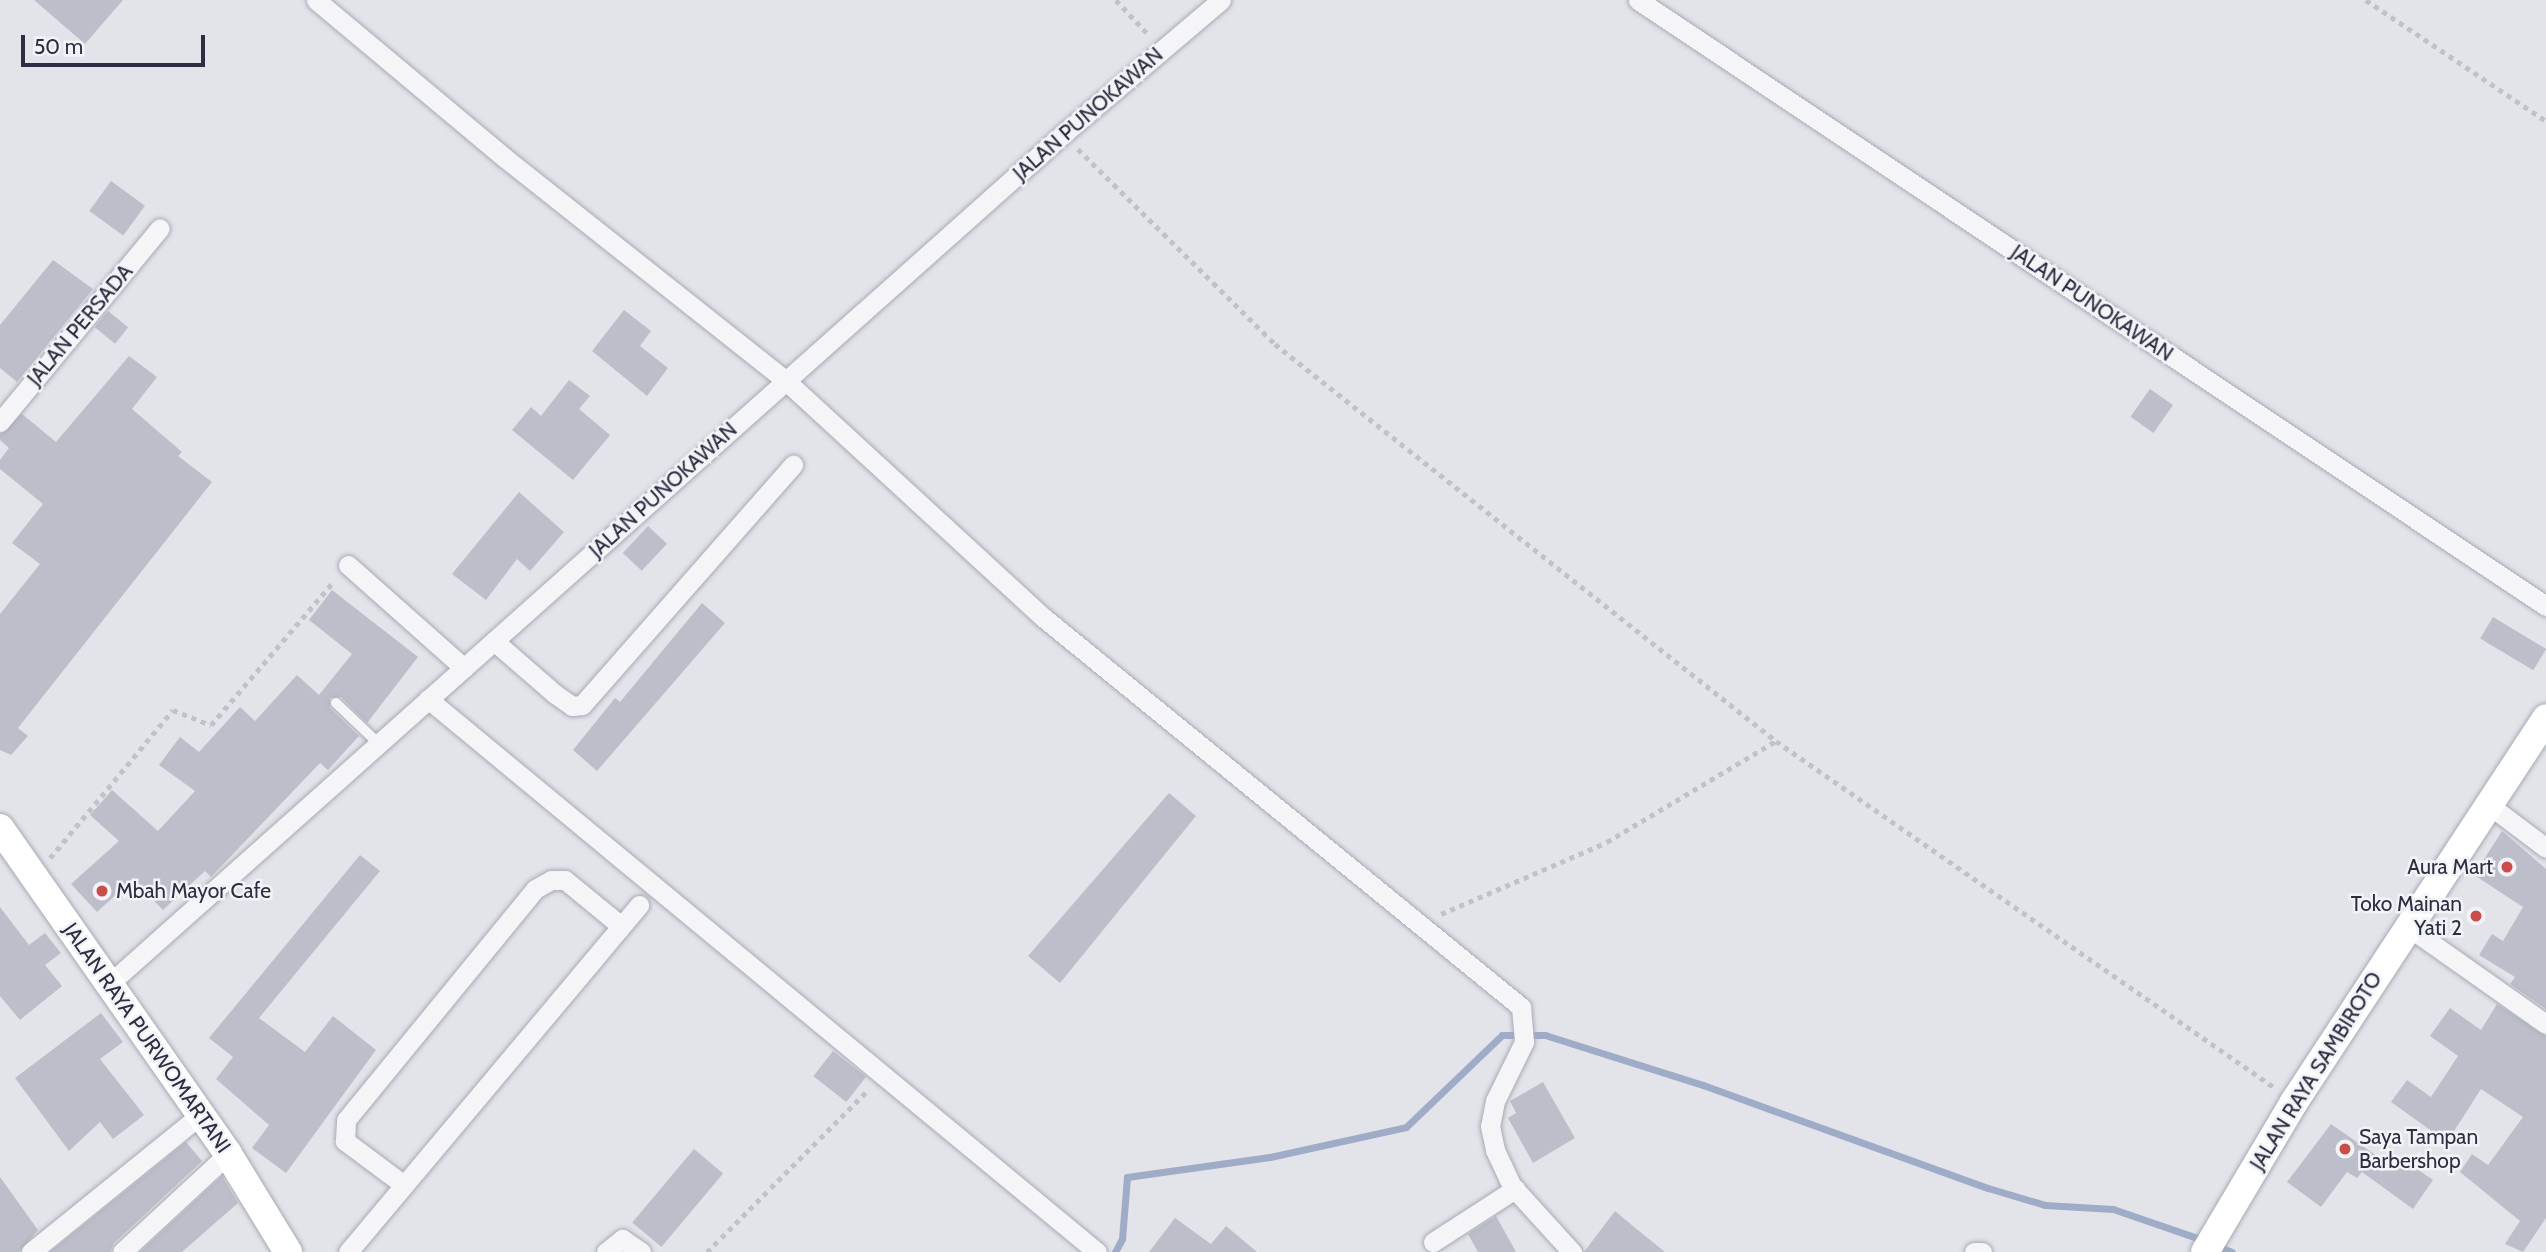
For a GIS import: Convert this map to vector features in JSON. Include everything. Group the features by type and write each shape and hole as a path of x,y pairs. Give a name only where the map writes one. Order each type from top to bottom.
{"street":[{"path":"316,0 505,158 786,381 1044,618 1521,1007 1525,1034 1495,1101 1490,1126 1494,1150 1515,1189 1572,1252"},
{"name":"JALAN PUNOKAWAN","path":"109,984 1063,134 1221,0"},
{"name":"JALAN PUNOKAWAN","path":"1638,0 2546,606"},
{"name":"JALAN PERSADA","path":"0,422 160,228"},
{"path":"494,641 555,694 572,706 582,705 793,465"},
{"path":"348,565 464,668"},
{"path":"428,699 1097,1252"},
{"name":"JALAN RAYA SAMBIROTO","path":"2205,1252 2294,1101 2546,718"},
{"path":"2488,806 2546,848"},
{"name":"JALAN RAYA PURWOMARTANI","path":"0,828 228,1154 288,1252"},
{"path":"404,1185 345,1141 346,1120 535,889 551,880 565,880 621,926"},
{"path":"348,1252 639,905"},
{"path":"2407,926 2546,1024"},
{"path":"32,1252 200,1115"},
{"path":"122,1252 228,1154"},
{"path":"1433,1242 1515,1189"},
{"path":"606,1252 622,1239 641,1252"},
{"path":"1974,1252 1982,1252"}],"lane":[{"path":"336,703 379,744"}],"path":[{"path":"1116,0 1163,49"},
{"path":"2367,0 2546,121"},
{"path":"1063,134 1275,344 1776,741 2294,1101"},
{"path":"67,838 173,710 211,725 348,565"},
{"path":"1421,923 1607,842 1776,741"},
{"path":"707,1252 883,1075"}],"building":[{"path":"34,0 123,0 85,44"},
{"path":"111,181 145,206 123,236 89,211"},
{"path":"53,260 93,289 17,382 0,368 0,325"},
{"path":"624,310 651,331 640,346 668,368 647,396 592,351"},
{"path":"108,311 128,327 115,344 95,327"},
{"path":"129,356 157,377 132,409 182,452 178,456 212,482 18,728 28,736 11,755 0,750 0,614 40,564 12,543 43,504 0,469 0,460 9,448 0,440 0,434 22,414 56,442"},
{"path":"569,380 590,396 579,409 610,435 573,480 512,430 531,407 541,416"},
{"path":"2150,389 2173,405 2153,433 2130,417"},
{"path":"519,492 564,532 530,571 517,559 486,600 452,574"},
{"path":"648,526 667,544 642,571 623,553"},
{"path":"332,590 418,657 367,723 341,697 330,698 330,708 359,736 328,770 320,763 211,877 205,871 163,910 133,879 97,912 71,884 119,841 90,815 112,790 158,831 195,791 159,765 180,737 199,752 240,707 255,721 297,675 319,695 352,654 309,620"},
{"path":"702,603 725,623 597,771 573,750 615,698 620,702"},
{"path":"2493,617 2546,649 2533,670 2480,638"},
{"path":"1169,793 1196,816 1060,983 1028,956"},
{"path":"2502,831 2546,869 2546,1009 2510,984 2515,977 2479,955 2492,934 2503,941 2523,907 2474,875"},
{"path":"360,855 380,871 259,1018 305,1052 333,1016 376,1050 286,1173 252,1148 269,1125 216,1079 233,1057 209,1038"},
{"path":"0,907 29,945 45,933 61,953 45,965 62,986 20,1020 0,996"},
{"path":"2497,1004 2546,1036 2546,1218 2523,1252 2505,1244 2520,1221 2460,1172 2472,1154 2488,1165 2523,1117 2481,1089 2447,1142 2391,1102 2407,1080 2431,1097 2458,1056 2430,1036 2450,1008 2481,1030"},
{"path":"101,1013 123,1042 100,1059 144,1115 113,1139 100,1122 69,1151 15,1078"},
{"path":"833,1051 866,1077 846,1102 813,1076"},
{"path":"1543,1082 1575,1138 1533,1163 1508,1118 1516,1113 1510,1101"},
{"path":"2331,1124 2397,1170 2404,1160 2433,1180 2413,1209 2362,1172 2357,1178 2347,1172 2321,1207 2287,1182"},
{"path":"186,1142 202,1161 114,1243 110,1252 50,1252"},
{"path":"694,1149 723,1173 661,1247 632,1223"},
{"path":"222,1176 238,1203 182,1252 140,1252"},
{"path":"0,1177 38,1230 19,1252 0,1252"},
{"path":"1615,1211 1639,1231 1665,1252 1584,1252"},
{"path":"1496,1216 1516,1252 1478,1252 1468,1234"},
{"path":"1175,1218 1211,1244 1226,1226 1257,1252 1149,1252"}],"waterway":[{"path":"1115,1252 1122,1239 1127,1177 1270,1157 1406,1127 1502,1035 1545,1035 1703,1085 1988,1188 2045,1205 2113,1209 2206,1241"},
{"path":"2217,1246 2232,1252"}],"place":[{"name":"Aura Mart","path":"2507,867"},
{"name":"Mbah Mayor Cafe","path":"102,891"},
{"name":"Toko Mainan Yati 2","path":"2476,916"},
{"name":"Saya Tampan Barbershop","path":"2345,1149"}]}
